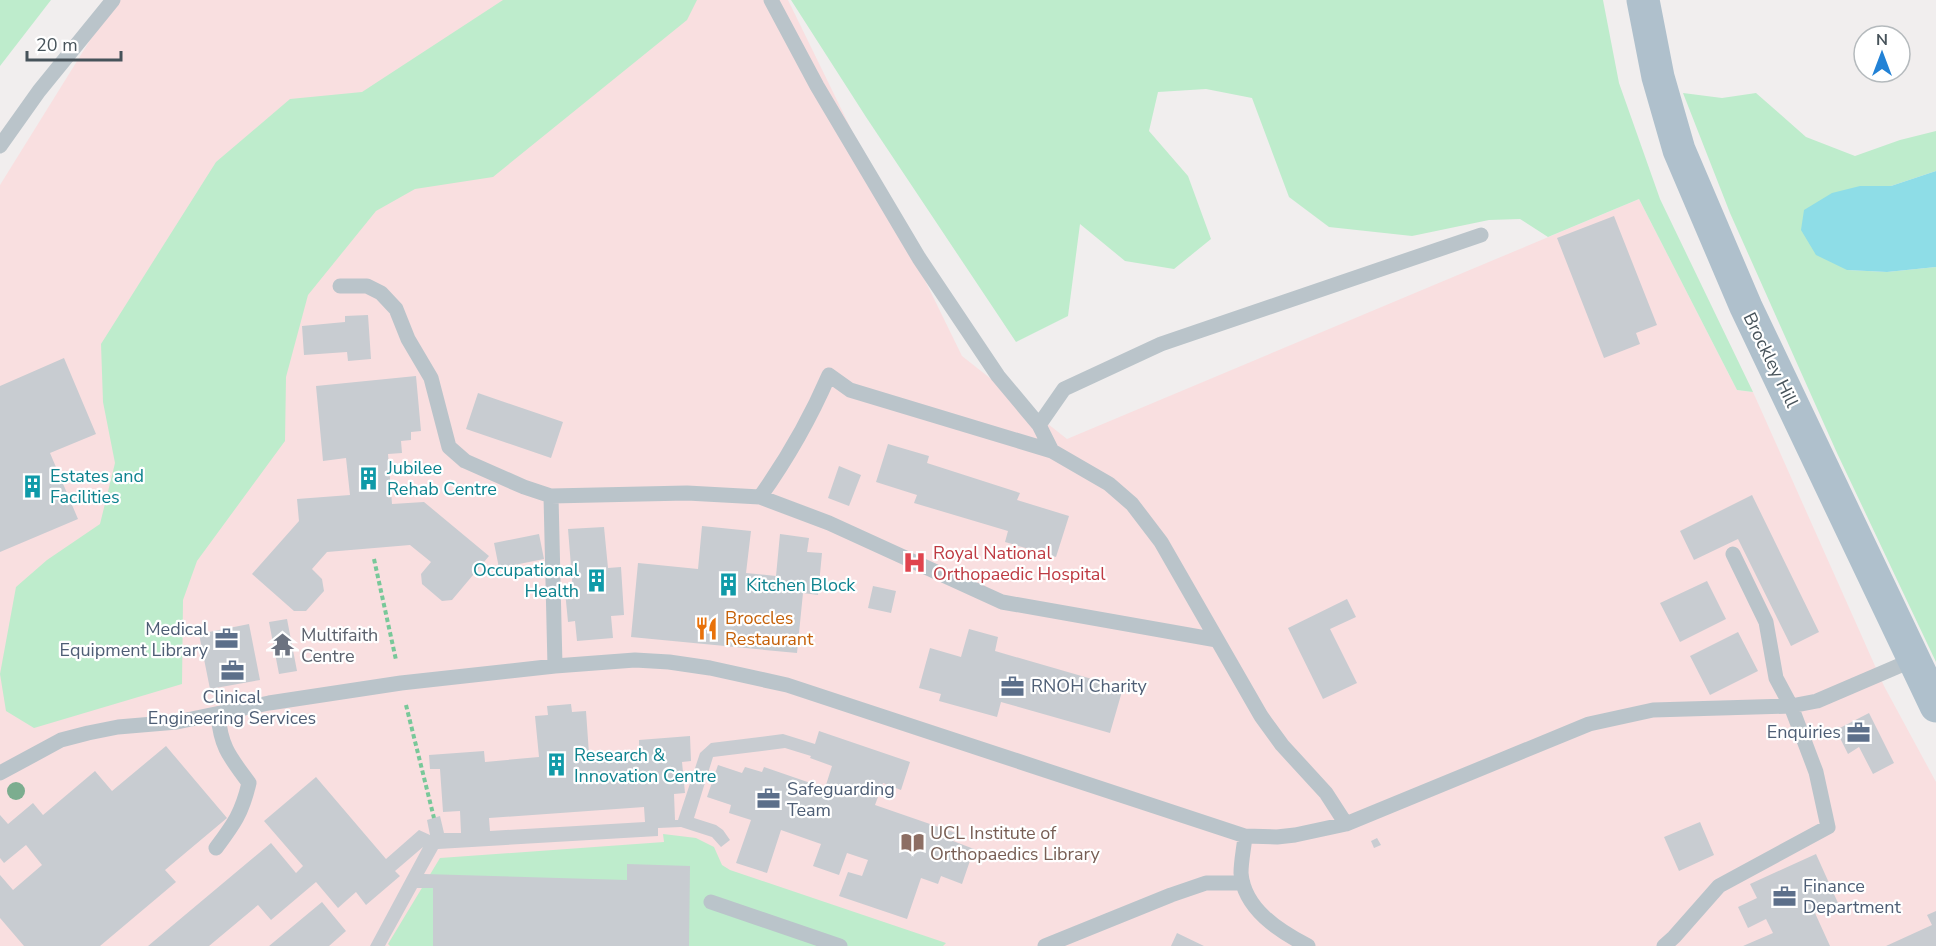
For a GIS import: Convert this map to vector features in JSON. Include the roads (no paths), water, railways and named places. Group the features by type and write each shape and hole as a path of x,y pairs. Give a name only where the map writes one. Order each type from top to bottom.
{"main road":[{"name":"Brockley Hill","path":"1643,0 1658,77 1679,150 1746,307 1936,706"}],"lane":[{"path":"0,146 39,91 113,0"},
{"path":"771,0 817,86 919,258 998,376 1039,425 1052,451"},
{"path":"1039,425 1064,389 1161,344 1481,235"},
{"path":"340,286 367,286 381,293 396,309 408,339 431,378 449,447 465,461 484,470 551,496 687,493 760,497 829,523 1002,602 1216,640"},
{"path":"760,497 780,469 804,427 829,375 850,390 1052,451 1109,484 1132,504 1161,542 1261,716 1282,745 1326,793 1346,824"},
{"path":"551,496 555,666"},
{"path":"1664,946 1719,886 1828,827 1816,772 1791,706 1776,678 1766,622 1733,554"},
{"path":"0,773 61,740 118,727 177,722 269,703 392,684 555,666 634,660 710,668 787,685 1245,836 1277,837 1346,824 1589,724 1653,710 1791,706 1817,701 1915,659"},
{"path":"216,848 234,825 243,807 249,783 225,750 220,735 218,715"},
{"path":"1245,836 1241,872 1250,900 1264,918 1291,938 1308,946"},
{"path":"1045,946 1206,883 1243,883"},
{"path":"711,902 840,946"}],"water":[{"path":"1936,171 1936,267 1887,272 1847,270 1816,255 1801,230 1804,210 1832,193 1860,186 1891,186"}],"place":[{"name":"Jubilee Rehab Centre","path":"369,478"},
{"name":"Estates and Facilities","path":"32,486"},
{"name":"Royal National Orthopaedic Hospital","path":"915,563"},
{"name":"Occupational Health","path":"597,580"},
{"name":"Kitchen Block","path":"728,585"},
{"name":"Broccles Restaurant","path":"707,628"},
{"name":"Medical Equipment Library","path":"226,639"},
{"name":"Multifaith Centre","path":"283,645"},
{"name":"Clinical Engineering Services","path":"232,671"},
{"name":"RNOH Charity","path":"1013,686"},
{"name":"Enquiries","path":"1859,732"},
{"name":"Research & Innovation Centre","path":"556,765"},
{"name":"Safeguarding Team","path":"769,799"},
{"name":"UCL Institute of Orthopaedics Library","path":"912,843"},
{"name":"Finance Department","path":"1785,896"}]}
